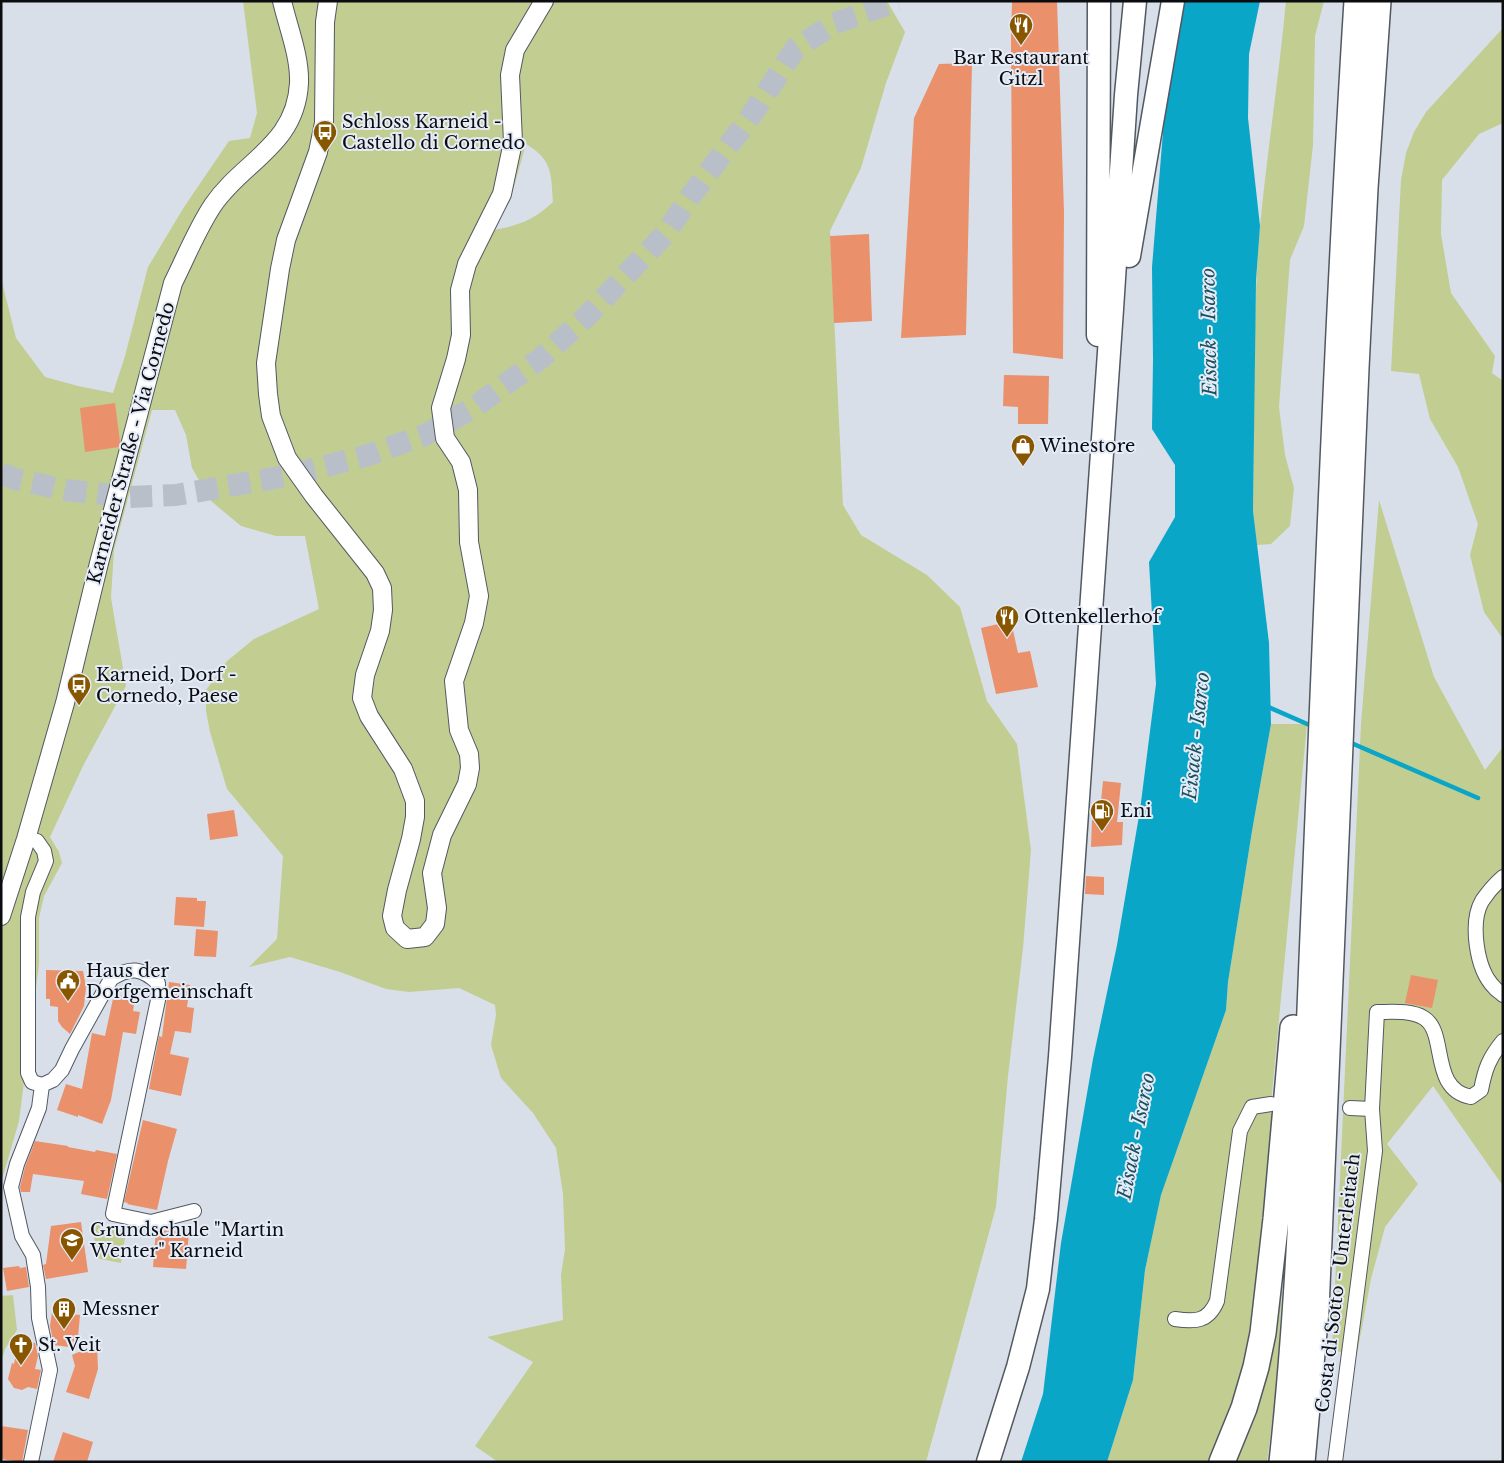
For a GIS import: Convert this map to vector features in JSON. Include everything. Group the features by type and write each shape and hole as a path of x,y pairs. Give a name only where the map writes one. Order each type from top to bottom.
{"highway":[{"path":"1302,1462 1316,1310 1329,789 1335,640 1363,226 1371,3"},
{"path":"1282,1462 1296,1309 1313,930 1329,789"},
{"path":"1222,1462 1244,1408 1256,1367 1263,1333 1276,1219 1294,1016 1299,986 1313,930"}],"main road":[{"path":"1099,1 1097,311 1103,444"},
{"path":"988,1462 1018,1367 1038,1289 1046,1219 1059,1067 1126,95 1135,1"},
{"path":"1112,309 1129,254 1172,1"}],"street":[{"name":"Karneider Straße - Via Cornedo","path":"1,916 26,839 65,703 99,563 173,283 193,241 214,204 281,135 290,121 296,103 299,83 297,66 282,1"},
{"path":"328,1 325,22 324,123 318,152 286,240 280,269 266,363 268,394 271,416 286,458 376,573 382,588 383,610 380,631 365,675 362,698 369,716 403,769 415,801 415,817 411,839 392,916 395,928 407,939 425,937 435,924 436,908 432,873 442,835 467,784 470,768 469,754 459,730 454,681 474,622 479,596 469,542 468,490 461,462 445,438 441,408 459,343 460,290 467,264 502,194 513,142 510,75 515,50 544,1"},
{"path":"26,839 37,841 44,851 46,861 34,892 28,917 28,1073 32,1082 42,1085 53,1080 62,1070 111,979 121,972 135,970 147,973 158,983 158,1000 113,1214 151,1222 194,1211"},
{"path":"1503,877 1494,885 1481,903 1477,920 1476,940 1480,963 1492,986 1503,995"},
{"name":"Costa di Sotto - Unterleitach","path":"1335,1462 1375,1151 1372,1109 1377,1012 1410,1013 1424,1018 1433,1027 1440,1065 1451,1086 1462,1095 1471,1097 1480,1090 1485,1069 1493,1053 1503,1041"},
{"path":"31,1462 50,1370 39,1318 38,1286 33,1255 22,1236 11,1187 17,1164 40,1108 42,1085"},
{"path":"1175,1319 1191,1322 1203,1318 1212,1312 1217,1301 1240,1132 1252,1107 1271,1104"},
{"path":"1350,1108 1372,1109"}],"green space":[{"path":"243,1 887,1 905,32 886,83 861,168 830,231 843,505 861,535 927,575 960,607 987,701 1017,744 1031,850 1023,948 1008,1076 996,1207 926,1462 498,1462 475,1446 533,1362 487,1337 563,1320 561,1275 565,1249 563,1194 556,1148 533,1113 501,1078 491,1045 496,1015 495,1005 459,988 409,992 386,989 340,972 290,957 249,967 277,939 283,856 227,789 210,732 206,711 206,690 227,661 254,639 319,609 305,536 276,536 241,526 211,501 192,468 186,435 175,410 152,410 114,550 111,598 126,686 83,766 50,837 59,852 62,863 44,896 39,918 39,965 19,1121 1,1183 1,278 16,338 45,377 113,393 125,356 148,267 184,207 229,141 250,138 257,113","holes":["526,144 535,150 549,168 553,202 539,214 525,221 493,230 510,201"]},
{"path":"1286,1 1324,1 1315,36 1313,145 1304,226 1290,260 1279,407 1285,455 1294,488 1290,526 1271,544 1257,545 1253,511 1257,262"},
{"path":"1503,28 1503,123 1479,134 1442,180 1441,234 1451,293 1495,356 1492,373 1503,381 1503,639 1484,612 1470,555 1478,524 1458,467 1430,419 1419,374 1391,371 1401,180 1406,153 1414,132 1426,112"},
{"path":"1379,500 1434,677 1485,770 1503,747 1503,1186 1433,1086 1387,1144 1418,1184 1385,1227 1371,1279 1357,1354 1332,1351 1361,724"},
{"path":"1271,724 1307,724 1271,1104 1271,1162 1253,1331 1232,1417 1210,1462 1107,1462 1133,1380 1145,1270 1161,1195 1226,1010 1228,982"},
{"path":"93,1222 126,1232 121,1263 96,1258"},
{"path":"1283,1268 1277,1383 1267,1462 1230,1462"},
{"path":"13,1295 17,1330 5,1349 1,1363 1,1296"}],"water":[{"name":"Eisack - Isarco","path":"1184,1 1260,1 1249,54 1248,118 1260,226 1256,281 1253,511 1269,643 1271,724 1228,982 1226,1010 1161,1195 1145,1270 1133,1380 1107,1462 1021,1462 1043,1394 1061,1243 1093,1059 1117,945 1140,810 1156,684 1149,562 1175,517 1175,465 1152,429 1152,267 1167,83"}],"building":[{"path":"1012,1 1057,1 1064,212 1063,359 1013,353"},
{"path":"972,63 966,335 901,338 914,118 939,64"},
{"path":"869,234 872,321 834,323 830,236"},
{"path":"1004,375 1049,376 1048,424 1018,424 1018,407 1003,406"},
{"path":"115,403 119,447 85,452 80,408"},
{"path":"1011,621 1018,653 1030,651 1038,687 996,694 981,628"},
{"path":"1103,781 1121,783 1117,822 1123,822 1122,845 1091,847 1092,820 1099,820"},
{"path":"234,810 238,836 210,840 207,814"},
{"path":"1086,876 1104,877 1104,895 1085,894"},
{"path":"176,897 197,898 197,901 206,901 204,927 174,925"},
{"path":"196,929 218,931 216,957 194,956"},
{"name":"Haus der Dorfgemeinschaft","path":"46,970 83,971 86,987 84,1006 70,1034 58,1021 58,1007 50,1006 50,999 46,999"},
{"path":"1411,975 1438,980 1432,1008 1405,1003"},
{"path":"169,982 190,985 187,1007 194,1008 191,1033 175,1031 170,1054 189,1058 181,1096 149,1089 159,1036 162,1037"},
{"path":"114,994 135,999 133,1011 140,1012 136,1034 123,1032 111,1100 102,1124 57,1110 66,1084 82,1089 92,1033 105,1036"},
{"path":"143,1120 177,1129 157,1210 124,1202"},
{"path":"35,1141 117,1154 107,1199 81,1194 84,1181 33,1174 30,1192 21,1192 20,1187 25,1167"},
{"path":"81,1222 88,1272 46,1279 43,1265 46,1264 51,1226"},
{"path":"156,1230 189,1232 186,1269 153,1267"},
{"path":"19,1266 20,1268 26,1267 29,1287 7,1291 3,1268"},
{"name":"Messner","path":"52,1312 80,1315 77,1348 54,1345 50,1326"},
{"name":"St. Veit","path":"19,1339 35,1343 38,1356 35,1369 41,1370 37,1389 28,1387 22,1390 14,1388 8,1379 12,1363 14,1364"},
{"path":"97,1344 98,1369 89,1399 66,1392 75,1366 72,1355"},
{"path":"1,1426 28,1430 22,1462 1,1459"},
{"path":"63,1432 93,1442 87,1462 53,1462"}],"waterway":[{"path":"1266,706 1314,727"},
{"path":"1349,742 1478,798"}],"tunnel":[{"path":"1,473 15,479 66,490 128,497 176,495 286,476 365,456 425,435 476,406 540,359 586,317 665,234 753,113 795,49 833,24 897,1"}],"place":[{"name":"Bar Restaurant Gitzl","path":"1021,46"},
{"name":"Schloss Karneid - Castello di Cornedo","path":"325,153"},
{"name":"Winestore","path":"1023,467"},
{"name":"Ottenkellerhof","path":"1007,638"},
{"name":"Karneid, Dorf - Cornedo, Paese","path":"79,706"},
{"name":"Eni","path":"1102,832"},
{"name":"Haus der Dorfgemeinschaft","path":"68,1002"},
{"name":"Grundschule \"Martin Wenter\" Karneid","path":"72,1261"},
{"name":"Messner","path":"64,1330"},
{"name":"St. Veit","path":"21,1366"}]}
